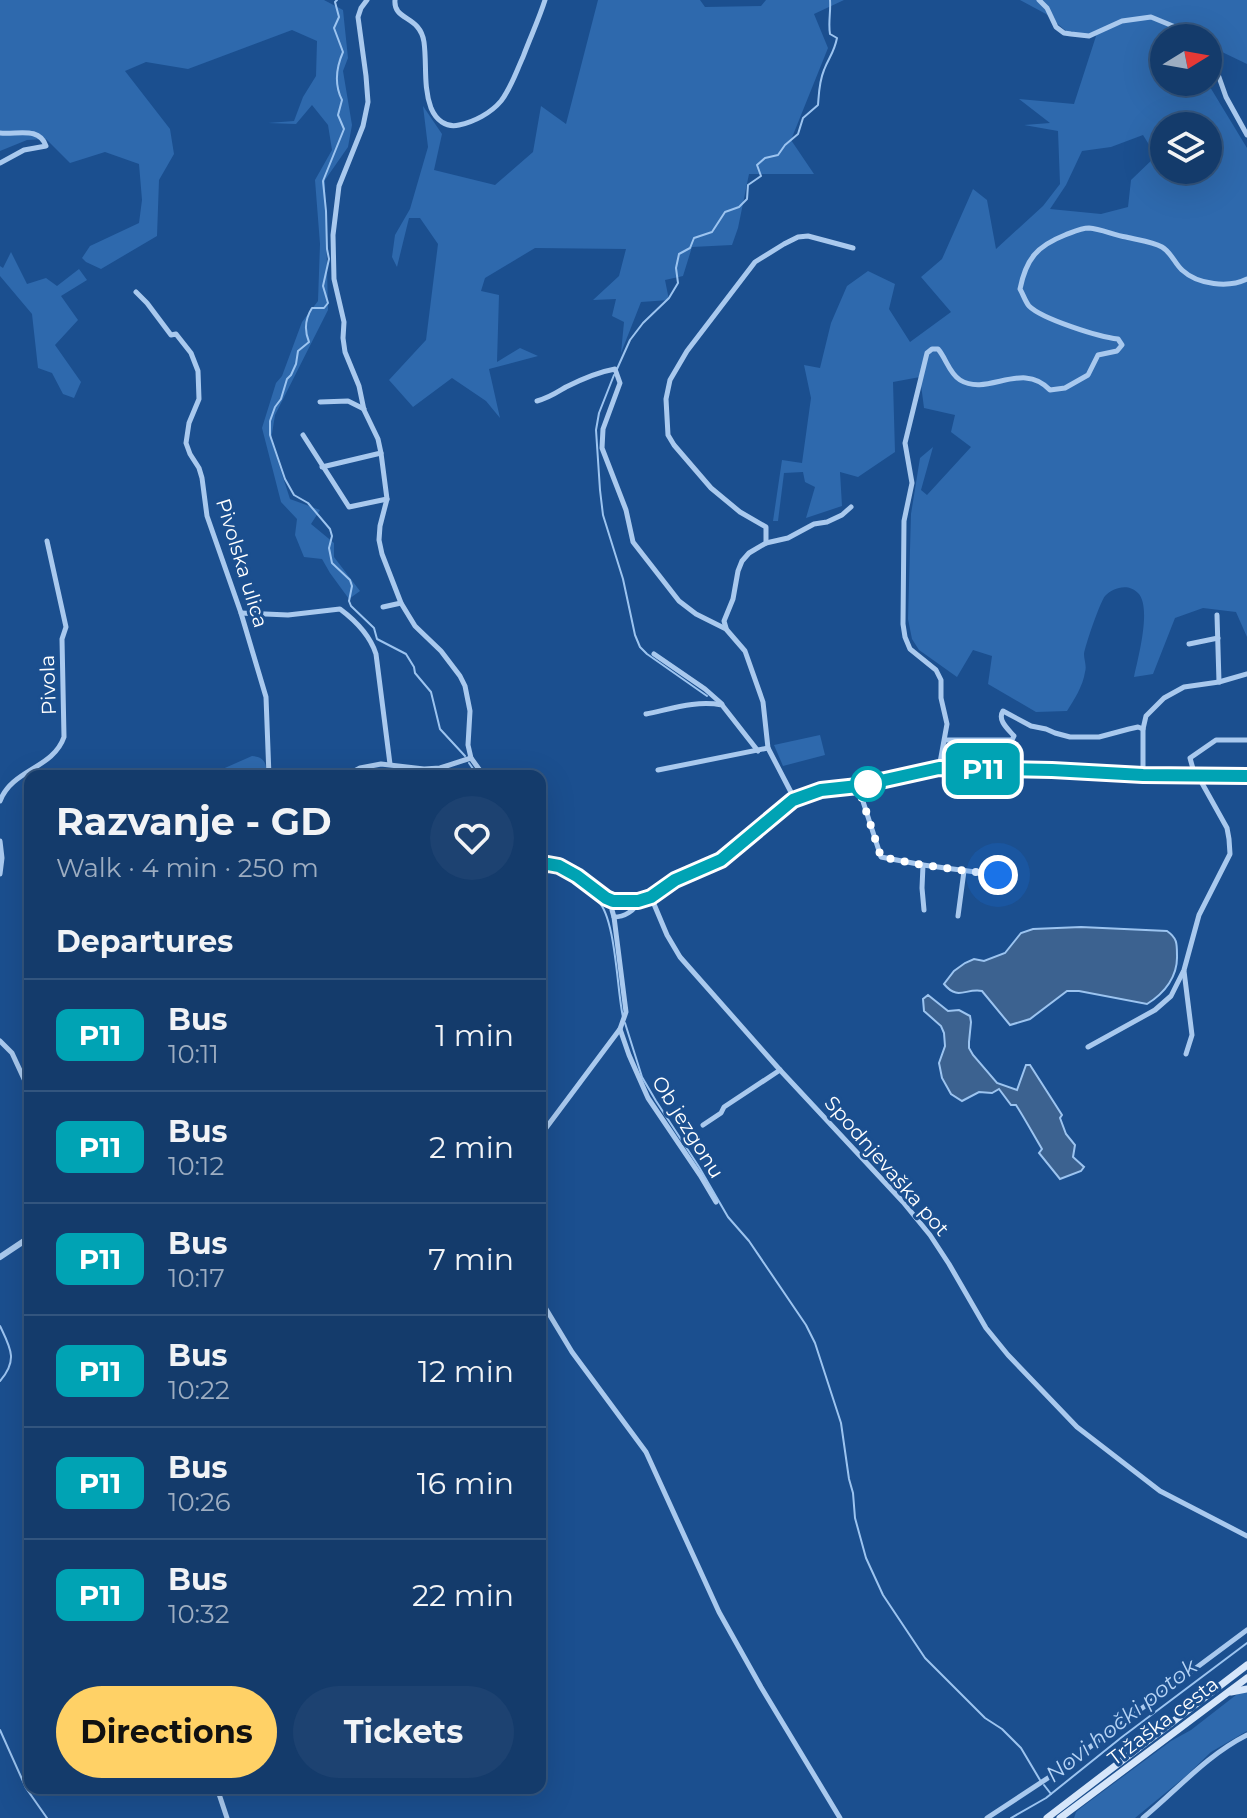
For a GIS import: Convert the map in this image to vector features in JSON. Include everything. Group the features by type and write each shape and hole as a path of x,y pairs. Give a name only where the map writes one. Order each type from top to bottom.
{"main road":[{"name":"Tržaška cesta","path":"1047,1818 1246,1668"},
{"name":"Tržaška cesta","path":"1060,1818 1247,1678"},
{"path":"1229,1692 1247,1689"}],"street":[{"path":"367,0 358,17 368,102 363,126 339,186 335,209 334,279 344,322 345,352 381,453 387,499 380,526 380,548 401,603 415,626 451,662 465,686 470,711 468,734 471,758 480,770"},
{"path":"395,0 399,14 422,31 425,82 435,117 454,127 470,123 501,101 545,0"},
{"path":"1039,0 1047,8 1056,27 1064,33 1089,36 1122,21 1151,17 1170,24"},
{"path":"1222,86 1247,135"},
{"path":"0,133 35,133 43,137 46,146 24,150 0,163"},
{"path":"939,768 947,724 941,698 941,680 936,670 910,649 903,624 904,521 912,476 905,443 927,353 938,349 958,379 972,384 1027,377 1043,382 1050,390 1065,388 1088,375 1098,355 1117,351 1122,345 1118,339 1104,338 1044,315 1029,305 1020,289 1029,261 1044,243 1076,230 1090,228 1165,248 1184,272 1200,280 1233,285 1247,279"},
{"path":"766,543 766,527 740,512 711,488 668,435 666,399 670,380 687,351 755,262 798,237 808,236 853,248"},
{"name":"Pivolska ulica","path":"136,292 171,335 176,334 181,340 191,353 198,371 199,399 189,423 186,443 199,468 207,516 266,697 269,770"},
{"path":"537,401 595,374 617,372 620,383 603,429 602,448 626,510 633,542 679,601 696,614 726,629 745,651 759,685 768,748 793,798"},
{"path":"320,402 348,401 364,410"},
{"path":"303,435 349,507 387,499"},
{"path":"322,467 381,453"},
{"path":"726,629 724,621 733,599 738,571 749,553 766,543 788,538 814,524 827,522 851,507"},
{"name":"Pivola","path":"30,770 50,758 64,737 62,639 66,627 47,541"},
{"path":"383,607 401,603"},
{"path":"241,613 288,615 340,609 358,625 370,639 376,654 390,764"},
{"path":"1217,615 1219,682"},
{"path":"1189,644 1218,638"},
{"path":"654,654 705,689 722,705 758,751"},
{"path":"1143,775 1146,716 1164,698 1184,687 1247,674"},
{"path":"646,714 696,703 722,705"},
{"path":"945,740 1012,740 1014,736 1001,720 1003,711 1031,726 1078,738 1107,736 1138,727 1143,729"},
{"path":"1088,1047 1155,1010 1171,996 1184,970 1199,915 1230,854 1227,828 1196,776 1190,758 1216,740 1247,740"},
{"path":"658,770 768,748"},
{"path":"356,770 390,764 440,768 471,758"},
{"path":"546,865 568,871 613,901 638,901 651,897 675,880 721,860 793,798 821,790 858,786 939,768 1247,776"},
{"name":"Pivola","path":"0,801 11,782 24,774"},
{"path":"858,786 881,857 998,875"},
{"path":"0,841 0,874"},
{"path":"923,865 924,910"},
{"path":"958,916 964,871"},
{"name":"Spodnjevaška pot","path":"651,897 680,957 903,1202 930,1235 986,1328 1008,1355 1077,1427 1160,1491 1247,1536"},
{"path":"546,1128 626,1016 613,901"},
{"path":"614,917 624,916 638,901"},
{"path":"1184,970 1192,1035 1186,1054"},
{"name":"Ob jezgonu","path":"621,1026 632,1063 648,1098 716,1202"},
{"path":"0,1041 12,1053 24,1079"},
{"path":"703,1125 721,1113 724,1107 780,1070"},
{"path":"0,1257 24,1241"},
{"path":"546,1309 572,1352 646,1452 719,1612 840,1818"},
{"path":"987,1818 1045,1780 1247,1630"},
{"path":"1143,1818 1212,1756 1247,1735"},
{"path":"219,1794 227,1818"}],"shaded area":[{"path":"0,0 324,0 343,10 348,58 343,71 352,125 348,147 325,180 328,310 275,415 271,440 290,499 320,510 311,524 334,543 334,557 360,591 349,599 322,559 304,557 295,535 297,519 281,502 262,428 276,383 282,376 302,322 318,301 320,244 315,180 332,150 328,125 312,105 296,124 268,123 294,121 303,97 316,76 317,41 292,30 188,69 146,62 125,71 170,129 174,154 159,180 157,236 101,269 82,258 90,246 139,223 142,200 139,164 105,152 70,163 46,139 27,140 0,151"},
{"path":"598,0 700,0 705,7 761,6 766,0 844,0 814,14 828,48 791,140 814,174 749,174 732,245 692,247 683,276 665,280 669,300 641,302 621,353 624,322 612,316 616,299 593,300 619,276 626,249 535,248 485,278 481,291 499,295 497,362 520,348 538,356 489,369 500,418 486,401 452,378 413,407 389,380 426,340 438,244 420,218 409,218 397,267 392,257 395,235 410,209 428,147 423,106 442,134 434,170 495,185 533,152 541,106 566,124"},
{"path":"1020,0 1247,0 1247,64 1222,52 1222,24 1150,24 1150,96 1215,96 1247,148 1247,637 1236,612 1203,608 1175,618 1153,674 1134,677 1143,633 1144,609 1138,593 1126,587 1117,588 1105,596 1100,606 1085,649 1086,670 1078,693 1067,711 1036,712 988,684 992,656 973,650 957,677 919,650 912,639 908,619 911,514 920,458 933,447 921,490 927,495 971,447 951,432 955,415 924,408 920,377 893,382 895,452 858,477 840,472 842,506 806,518 815,487 805,482 803,472 784,473 778,521 773,521 782,460 802,463 811,398 804,365 820,368 831,323 847,286 868,271 895,284 889,309 910,342 951,312 921,277 942,259 973,189 987,200 996,249 1043,206 1060,184 1058,131 1024,125 1050,123 1019,99 1074,104 1097,33 1072,36 1046,14"},
{"path":"11,252 27,284 46,278 57,286 79,269 87,280 61,296 78,320 55,345 81,382 74,398 63,394 52,373 38,368 32,314 0,276 0,266 3,268"},
{"path":"820,735 825,755 783,766 774,745"},
{"path":"252,756 260,758 266,770 220,770"},
{"path":"1081,927 1167,931 1175,939 1177,947 1177,963 1169,983 1147,1004 1067,991 1030,1019 1010,1025 982,991 958,993 944,984 965,963 974,959 984,961 1005,953 1021,933 1033,929"},
{"path":"928,995 948,1011 959,1010 970,1016 969,1048 997,1083 1017,1090 1026,1065 1030,1065 1062,1115 1060,1118 1066,1134 1075,1145 1073,1157 1084,1167 1081,1171 1060,1179 1039,1153 1042,1149 1016,1105 1011,1105 999,1089 992,1093 979,1092 962,1101 951,1094 942,1078 939,1063 945,1046 944,1033 941,1026 924,1011 923,999"},
{"path":"1247,1690 1247,1731 1211,1752 1135,1818 1074,1818 1082,1807 1171,1741"}],"waterway":[{"path":"337,0 339,17 334,28 343,52 337,76 342,100 338,115 344,129 323,181 329,259 323,286 328,303 324,308 312,308 310,312 306,329 309,342 298,351 296,364 270,421 270,435 285,479 294,495 308,503 330,529 332,563 350,580 351,606 374,628 377,639 406,654 415,673 431,692 440,729 465,756"},
{"path":"617,369 630,340 669,298 678,283 676,268 679,254 690,248 694,238 712,232 725,212 739,207 747,199 748,185 761,176 757,165 765,158 778,155 798,134 803,118 818,105 821,79 837,38 830,34 830,0"},
{"path":"614,375 599,413 596,430 600,490 603,515 623,579 635,635 647,654 707,696"},
{"path":"469,763 474,770"},
{"path":"557,872 589,893 604,910 612,939 623,1017"},
{"path":"625,1023 642,1077 656,1101 728,1217 749,1241 815,1343 841,1423 855,1518 866,1558 883,1595 925,1658 985,1718 1002,1729 1021,1748 1040,1780"},
{"path":"0,1326 11,1354 9,1367 0,1381"},
{"name":"Novi hočki potok","path":"1011,1818 1046,1798 1247,1643"},
{"path":"0,1730 24,1784"},
{"path":"1044,1785 1051,1794"},
{"path":"30,1794 47,1818"}],"bus line":[{"name":"P11","path":"546,864 559,866 613,901 638,901 651,897 675,880 721,860 793,800 821,790 858,786 939,768 1247,776"}],"route":[{"path":"868,784 871,783 858,786 881,857 998,875"}]}
